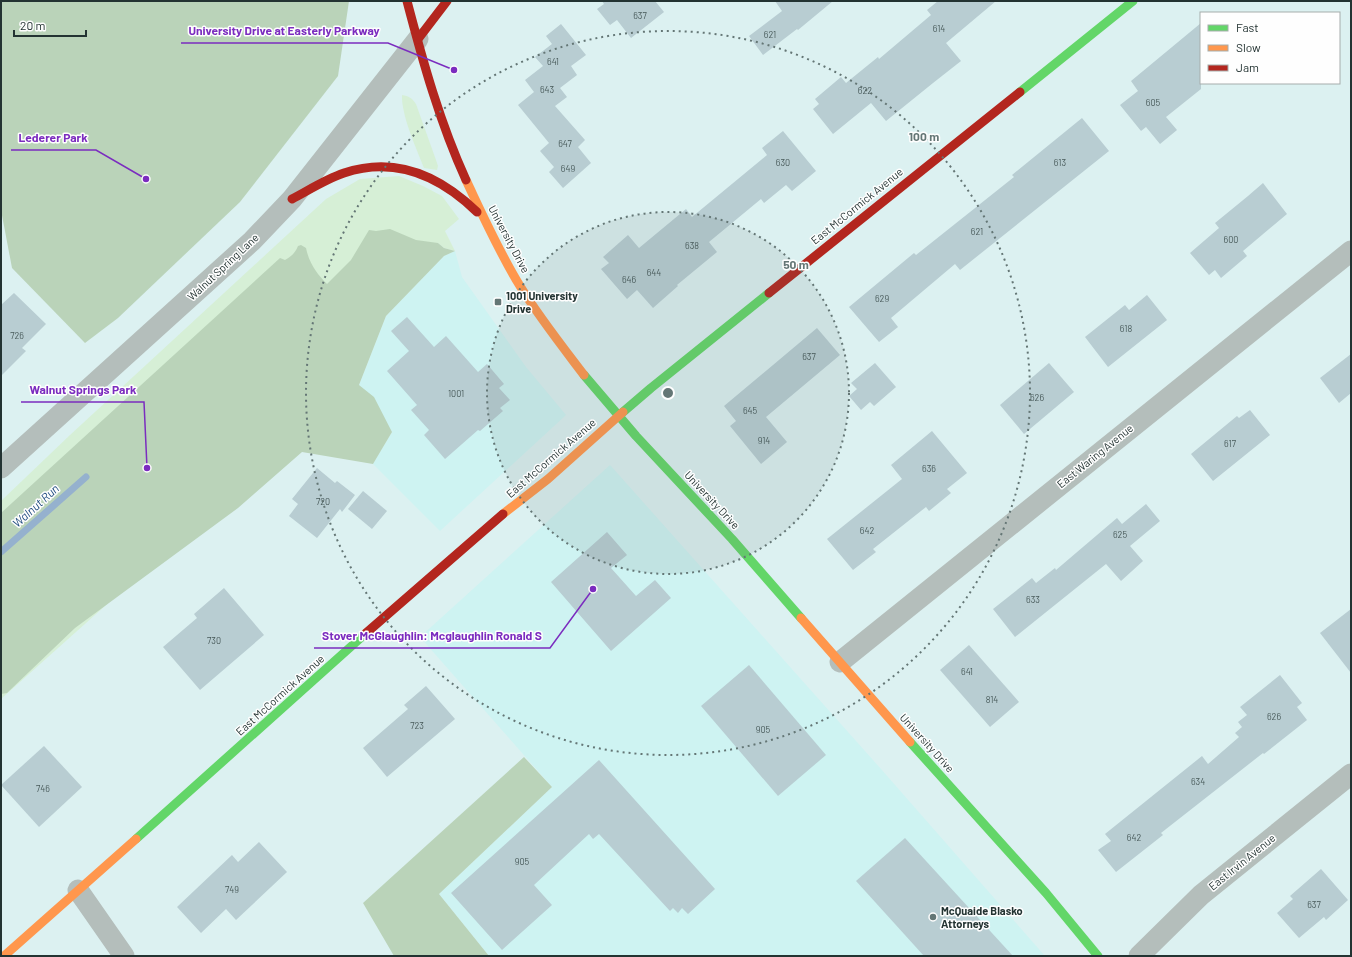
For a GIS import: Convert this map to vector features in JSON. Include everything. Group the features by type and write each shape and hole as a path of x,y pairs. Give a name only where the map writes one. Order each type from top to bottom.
{"street":[{"name":"University Drive","path":"407,1 426,71 450,140 482,215 520,286 554,336 618,416 732,539 875,704 1046,893 1098,956"},
{"path":"418,39 447,1"},
{"name":"East McCormick Avenue","path":"4,956 416,589 500,517 548,479 618,416 740,316 1133,1"},
{"name":"Walnut Spring Lane","path":"1,468 252,241 292,199 418,39"},
{"path":"292,199 345,172 365,167 390,167 411,171 438,182 451,190 482,215"},
{"name":"East Waring Avenue","path":"840,662 1351,251"},
{"name":"East Irvin Avenue","path":"1139,956 1201,895 1351,774"},
{"path":"78,890 124,956"}],"shaded area":[{"path":"455,251 462,277 526,367 566,415 440,531 373,464 392,432 359,385 386,316 444,256"},
{"path":"610,465 881,769 1045,956 489,956 439,894 552,787 420,637"}],"green space":[{"path":"1,1 349,1 338,76 240,202 118,318 85,343 12,268 1,210"},
{"path":"402,95 407,96 416,104 438,166 437,170 424,168 407,122 402,103"},
{"path":"399,176 442,196 459,219 445,231 455,251 444,248 438,243 355,310 331,404 1,699 1,501 70,435 326,199 360,179"},
{"path":"390,229 416,240 438,243 444,248 455,251 444,256 386,316 359,385 374,397 392,432 373,464 302,452 238,508 75,628 7,693 1,694 1,513 280,258 285,260 287,259 298,246 301,245 306,248 309,259 314,268 327,284 351,260 369,230 376,231"},
{"path":"524,757 552,787 439,894 489,956 394,956 363,903"}],"building":[{"path":"602,1 655,1 664,12 631,38 617,20 610,25 597,9 604,4"},
{"path":"775,1 833,1 798,30 797,29 763,55 749,36 782,11"},
{"path":"938,1 996,1 946,43 961,61 886,121 871,103 833,134 813,109 819,104 815,99 841,77 846,83 878,57 879,59 931,15 927,10"},
{"path":"561,24 586,55 571,66 577,75 560,88 567,97 555,106 585,140 578,147 591,163 563,188 549,172 554,167 540,151 549,143 518,105 534,92 525,80 543,66 535,57 552,44 546,36"},
{"path":"1200,24 1201,89 1166,117 1177,130 1160,144 1146,127 1141,131 1120,105 1138,91 1131,81"},
{"path":"1082,118 1109,151 960,270 955,264 891,318 898,327 879,342 849,307 914,253 916,255 1014,177 1012,175"},
{"path":"783,131 816,171 792,191 786,185 764,203 761,199 709,242 717,252 677,285 678,286 653,308 637,290 627,299 601,269 609,263 603,257 628,235 639,248 686,209 692,217 767,155 762,148"},
{"path":"1263,183 1287,214 1243,251 1247,256 1221,278 1215,270 1209,275 1190,253 1219,228 1215,223"},
{"path":"14,293 46,324 22,348 26,351 1,376 1,305"},
{"path":"1147,295 1167,320 1108,367 1085,337 1125,305 1129,310"},
{"path":"407,317 434,347 446,336 478,372 487,364 504,384 499,388 510,400 500,408 503,411 480,431 478,430 445,459 424,435 429,430 411,410 417,405 387,371 409,351 391,331"},
{"path":"817,328 840,355 766,417 787,442 761,464 730,426 736,421 724,406"},
{"path":"1351,354 1351,393 1339,403 1320,378"},
{"path":"875,363 896,387 874,406 870,402 861,410 849,396 857,389 851,383"},
{"path":"1049,363 1074,392 1024,434 1000,405"},
{"path":"1250,410 1270,435 1213,481 1191,454 1237,416 1239,418"},
{"path":"932,431 967,473 947,489 951,493 929,511 926,507 873,549 876,552 853,570 827,539 902,479 891,465"},
{"path":"317,468 335,483 337,481 355,495 342,512 340,509 317,538 289,516 298,504 292,499"},
{"path":"363,491 387,511 372,529 348,509"},
{"path":"1146,504 1160,521 1130,546 1143,561 1121,581 1106,564 1015,637 993,609 1032,578 1036,583 1055,568 1056,570 1117,518 1122,524"},
{"path":"607,532 627,555 611,568 636,596 655,580 671,598 611,651 551,582"},
{"path":"224,588 264,635 200,690 163,647 197,618 194,614"},
{"path":"1351,609 1351,673 1320,633"},
{"path":"969,645 1019,702 990,727 940,670"},
{"path":"749,665 826,755 778,796 701,706"},
{"path":"1280,675 1302,703 1297,707 1307,720 1161,833 1163,835 1116,872 1098,850 1111,841 1105,834 1202,756 1208,764 1239,737 1235,733 1242,727 1238,722 1247,715 1240,707"},
{"path":"426,686 455,719 387,777 363,748 408,709 404,705"},
{"path":"44,746 82,787 39,827 1,785"},
{"path":"599,760 715,889 688,914 682,908 678,913 673,908 670,911 599,834 593,839 589,834 534,885 552,905 502,950 451,893"},
{"name":"McQuaide Blasko Attorneys","path":"905,838 1013,956 924,956 856,881"},
{"path":"259,842 287,872 236,920 226,909 201,933 177,907 232,855 238,862"},
{"path":"1321,869 1348,900 1326,920 1324,917 1299,938 1277,913 1293,899 1290,896"}],"waterway":[{"name":"Walnut Run","path":"1,552 86,477"}],"traffic: fast":[{"path":"1020,92 1133,1"},
{"path":"623,412 769,293"},
{"path":"584,375 636,436 732,539 801,618"},
{"path":"136,839 365,634"},
{"path":"910,742 1046,893 1098,956"}],"traffic: slow":[{"path":"466,180 498,247 527,298 584,375"},
{"path":"503,514 548,479 623,412"},
{"path":"801,618 910,742"},
{"path":"4,956 136,839"}],"traffic: jam":[{"path":"407,1 440,114 466,180"},
{"path":"418,39 447,1"},
{"path":"769,293 1020,92"},
{"path":"292,199 337,175 363,168 399,168 432,179 448,188 477,212"},
{"path":"365,634 503,514"}],"place":[{"name":"University Drive at Easterly Parkway","path":"454,70"},
{"name":"Lederer Park","path":"146,179"},
{"name":"1001 University Drive","path":"498,302"},
{"name":"Walnut Springs Park","path":"147,468"},
{"name":"Stover McGlaughlin: Mcglaughlin Ronald S","path":"593,589"},
{"name":"McQuaide Blasko Attorneys","path":"933,917"}]}
